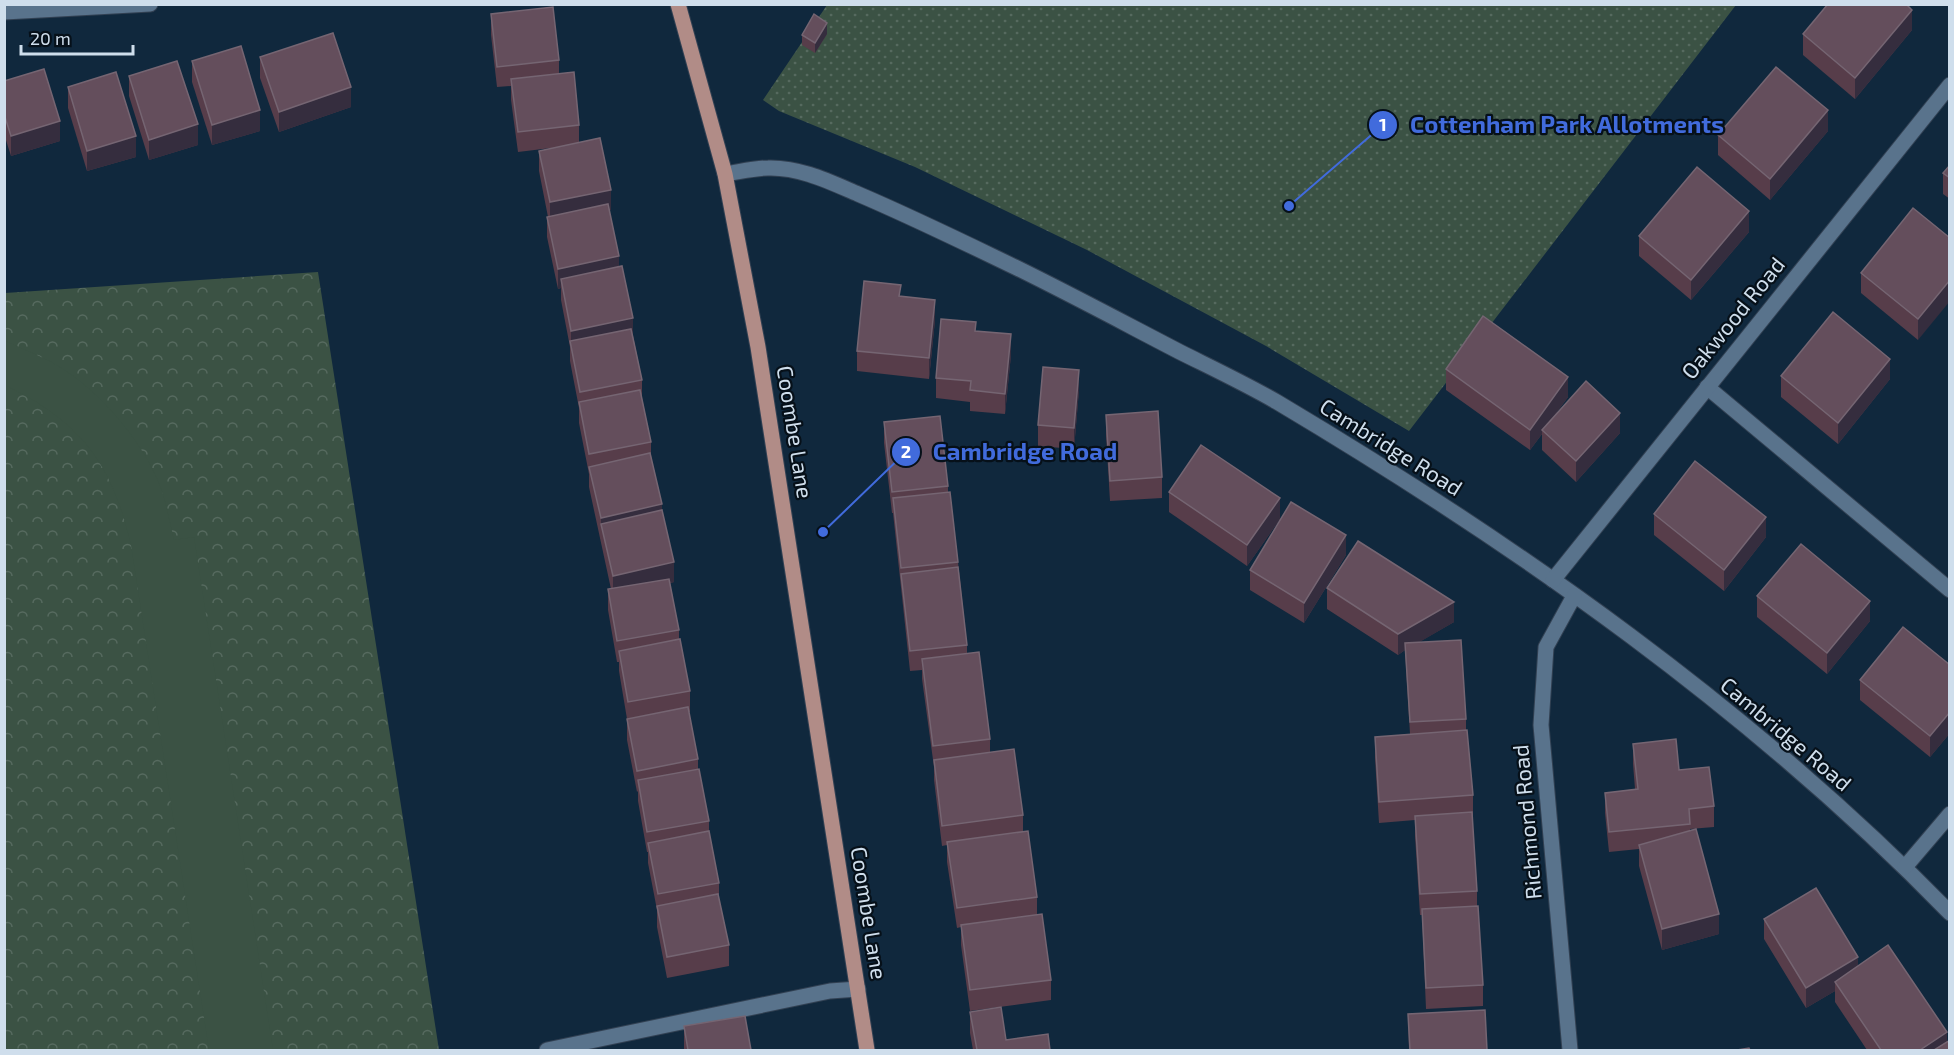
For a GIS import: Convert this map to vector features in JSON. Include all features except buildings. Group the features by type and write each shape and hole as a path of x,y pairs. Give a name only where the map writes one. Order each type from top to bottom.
{"main road":[{"name":"Coombe Lane","path":"678,4 725,174 760,359 867,1050"}],"street":[{"path":"4,12 150,4"},
{"name":"Oakwood Road","path":"1553,580 1950,85"},
{"name":"Cambridge Road","path":"725,174 770,167 812,174 907,214 1274,400 1437,502 1553,580 1739,721 1905,867 1950,913"},
{"path":"1707,387 1950,590"},
{"name":"Richmond Road","path":"1570,1050 1541,725 1546,647 1574,596"},
{"path":"1905,867 1950,814"},
{"path":"547,1050 830,991 858,989"}],"green space":[{"path":"827,5 1736,5 1409,431 1266,346 1087,250 915,167 779,111 763,100"},
{"path":"318,272 439,1050 5,1050 5,293"},
{"path":"5,341 44,358 66,371 109,408 135,440 155,474 164,497 174,540 194,537 273,1050 209,1050 131,545 123,516 103,468 73,430 54,414 5,385"}],"place":[{"name":"Cottenham Park Allotments","path":"1289,206"},
{"name":"Cambridge Road","path":"823,532"}]}
